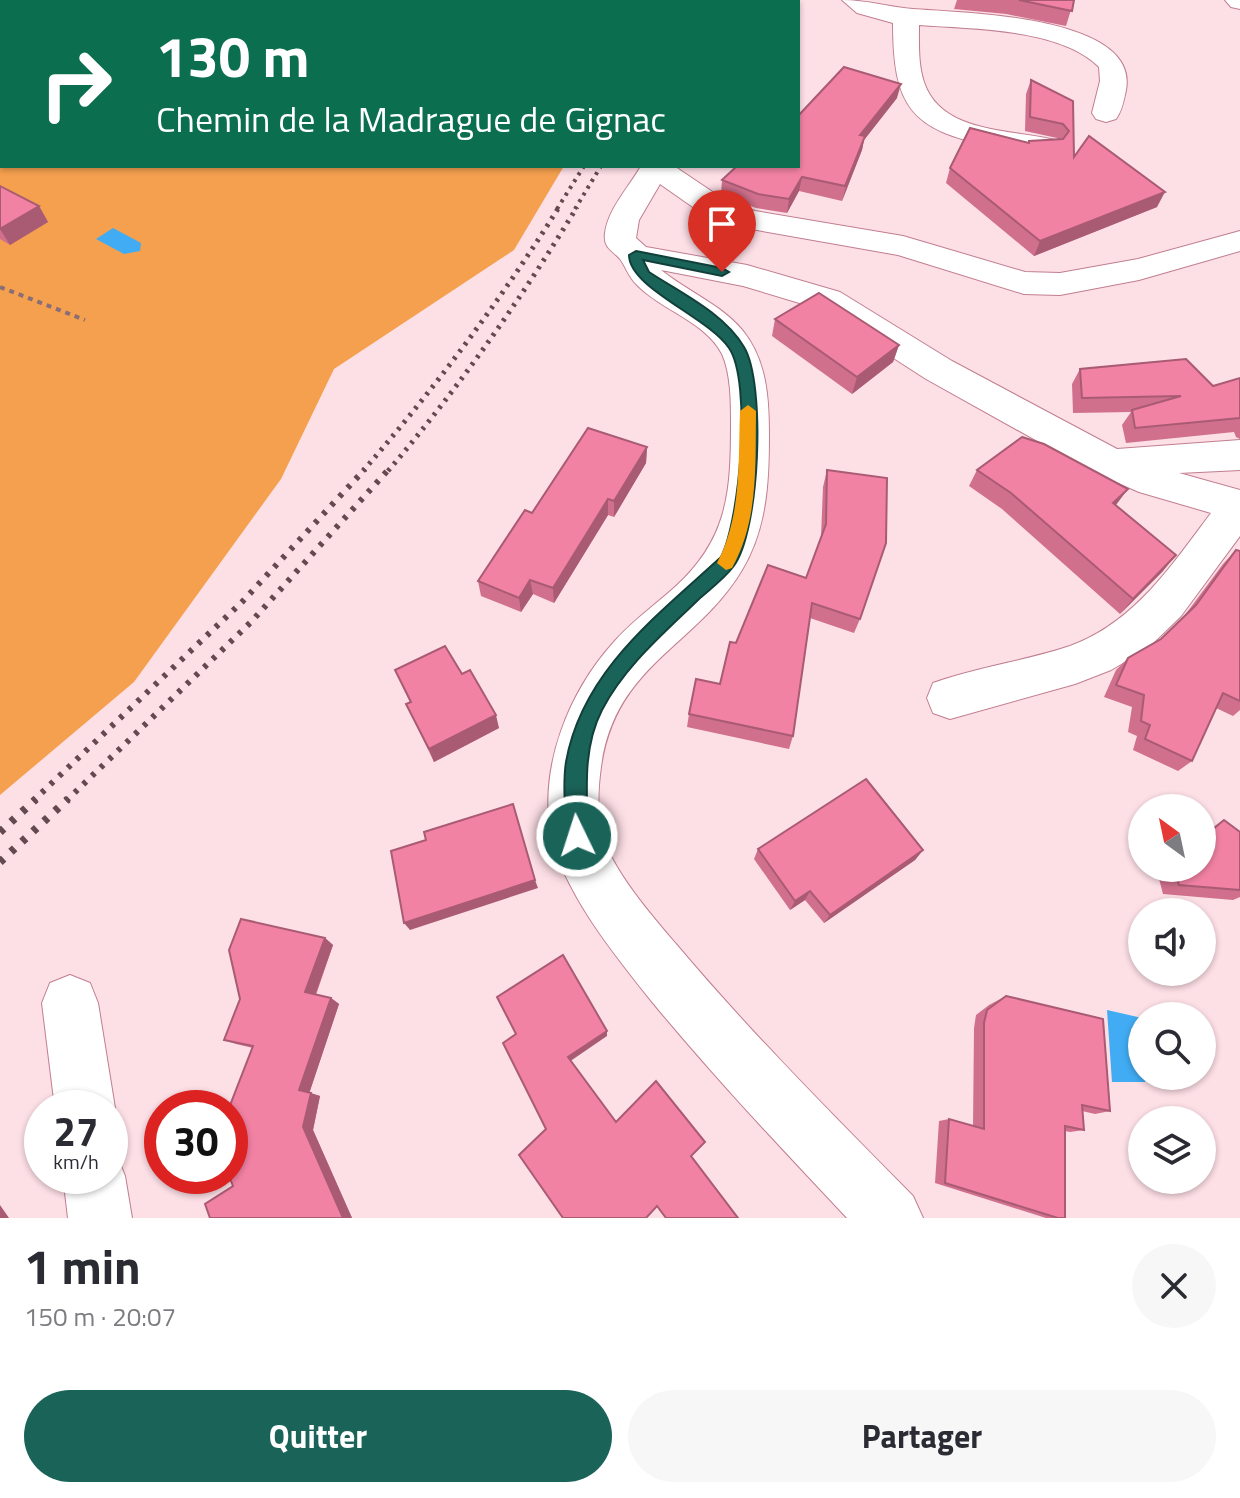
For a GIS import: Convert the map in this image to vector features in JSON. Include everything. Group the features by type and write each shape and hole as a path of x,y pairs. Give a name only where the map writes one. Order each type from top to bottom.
{"street":[{"path":"854,0 877,13 1038,30 1089,47 1107,59 1113,71 1106,113"},
{"path":"906,17 909,82 924,108 960,129 1045,146"},
{"path":"654,168 620,228 622,245 636,255 747,276 828,300 939,370 1107,462 1153,481 1239,506 1182,584 1141,627 1116,647 1082,661 950,698"},
{"path":"656,168 718,210 751,220 903,246 1024,283 1060,284 1139,269 1240,241"},
{"path":"636,255 636,263 644,275 705,315 724,331 738,350 749,387 745,506 738,542 728,562 641,642 613,675 593,706 576,765 577,836 631,934 740,1064 891,1218"},
{"path":"1107,462 1240,455"},
{"path":"70,1003 82,1090"},
{"path":"97,1194 100,1218"}],"path":[{"path":"0,287 85,320"}],"shaded area":[{"path":"0,168 563,168 514,250 334,369 281,479 134,682 0,795"}],"water":[{"path":"113,228 141,243 140,251 124,254 96,239"},
{"path":"1107,1010 1128,1015 1128,1082 1112,1082"}],"building":[{"path":"1019,0 1074,0 1072,11"},
{"path":"844,67 901,84 860,135 865,136 845,186 802,177 789,199 758,194 722,180 735,168 800,168 800,114"},
{"path":"1031,80 1073,101 1074,157 1089,136 1165,192 1040,241 950,168 970,128 1029,143 1063,139 1069,131 1063,124 1030,117"},
{"path":"0,186 39,206 0,229"},
{"path":"819,293 899,345 857,377 775,319"},
{"path":"1186,359 1213,386 1240,378 1240,418 1135,428 1132,410 1181,396 1082,398 1080,369"},
{"path":"588,428 647,447 614,501 608,499 553,588 530,580 519,598 478,581 525,510 532,513"},
{"path":"1022,437 1044,444 1128,489 1113,503 1176,555 1133,599 1011,493 977,470"},
{"path":"827,470 887,478 886,543 860,619 812,603 793,736 689,714 696,679 720,684 730,642 736,643 768,565 806,578 826,524"},
{"path":"1236,550 1240,551 1240,701 1223,693 1192,761 1145,739 1150,725 1141,721 1144,695 1116,685 1128,658 1161,639 1196,605"},
{"path":"445,646 462,674 470,670 496,715 429,749 406,704 411,702 395,670"},
{"path":"866,779 923,850 830,915 810,891 795,901 758,849"},
{"path":"513,804 535,880 404,923 391,851 426,840 424,832"},
{"path":"1224,820 1240,832 1240,890 1179,885 1178,882 1216,882 1216,827"},
{"path":"241,919 325,938 305,992 331,998 299,1090 311,1093 303,1127 343,1218 210,1218 205,1204 221,1194 248,1194 248,1090 236,1090 253,1046 224,1040 240,999 229,950"},
{"path":"563,955 607,1031 568,1057 616,1122 656,1081 705,1142 691,1156 738,1218 666,1218 657,1206 646,1218 563,1218 519,1155 546,1129 503,1043 516,1034 497,997"},
{"path":"1006,996 1103,1019 1110,1111 1082,1105 1084,1130 1065,1126 1065,1218 945,1183 949,1119 984,1129 984,1023 987,1010"}],"railway":[{"path":"557,209 583,168"},
{"path":"575,209 600,168"},
{"path":"363,471 466,343 559,207"},
{"path":"388,471 488,343 577,207"},
{"path":"33,801 242,602 365,469"},
{"path":"66,801 251,622 389,469"},
{"path":"0,832 36,799"},
{"path":"0,862 68,799"}],"slow traffic":[{"path":"726,563 738,542 745,506 748,411"}],"route":[{"path":"577,836 574,798 576,765 593,706 613,675 641,642 728,562 738,542 745,506 749,387 738,350 724,331 705,315 644,275 636,263 636,255 722,272"}]}
